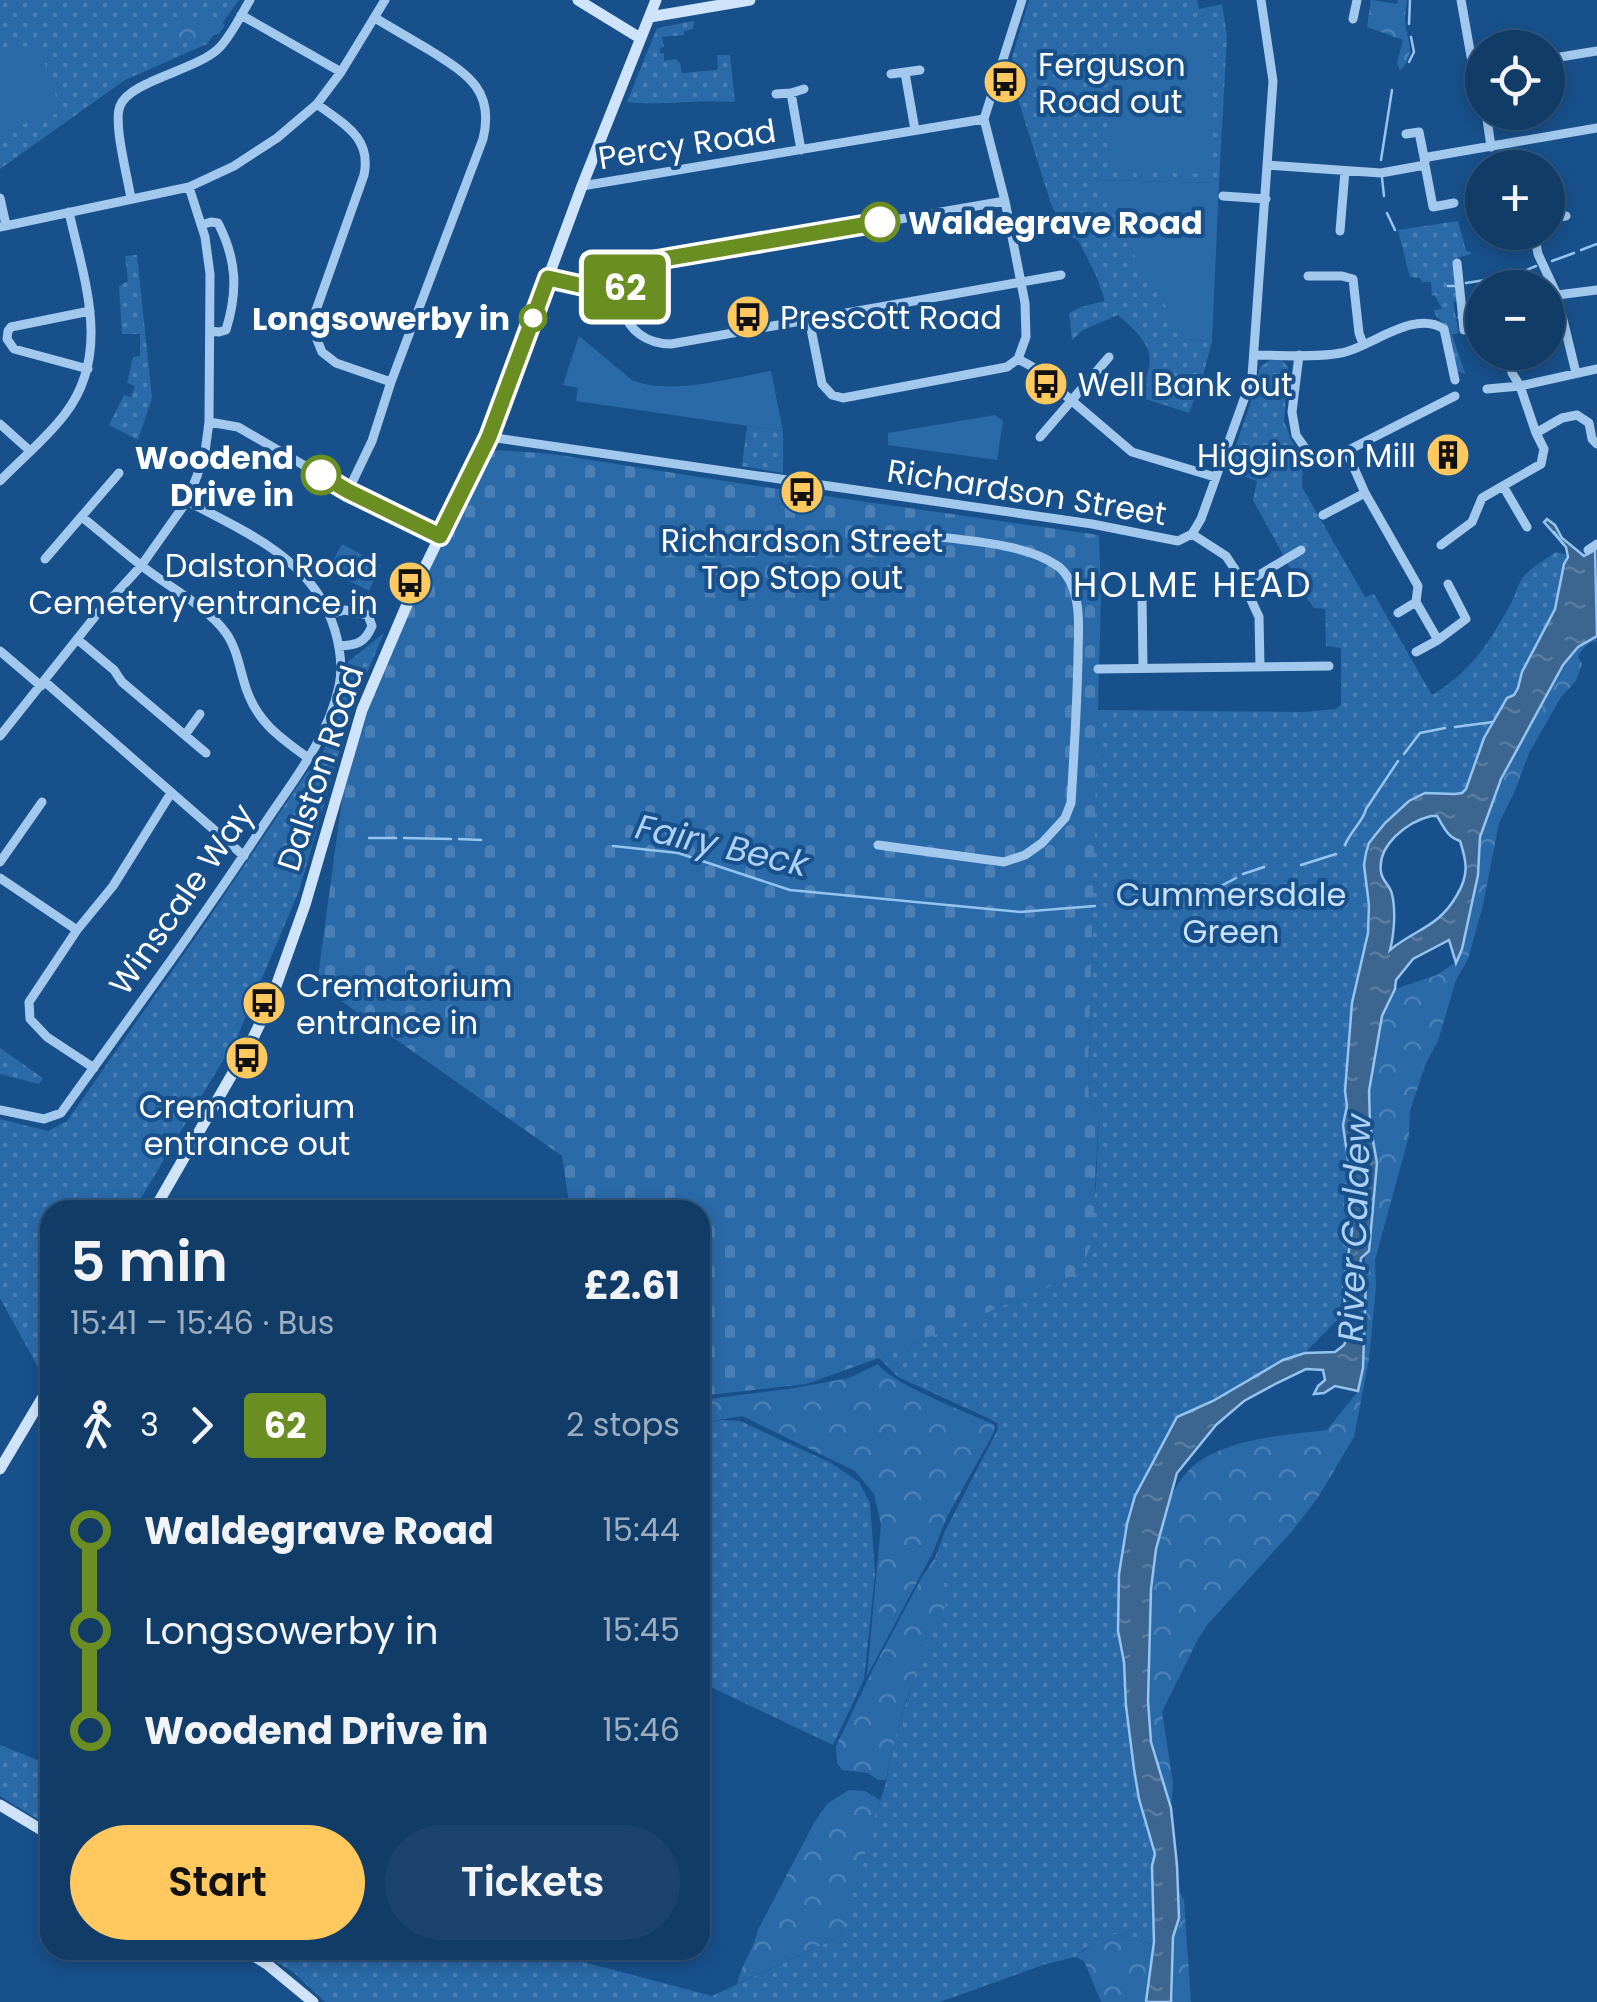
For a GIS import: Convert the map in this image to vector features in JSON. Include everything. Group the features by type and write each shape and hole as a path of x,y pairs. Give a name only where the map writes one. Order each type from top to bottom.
{"main road":[{"path":"578,0 640,38"},
{"name":"Dalston Road","path":"160,1200 270,1003 306,905 362,710 406,605 489,437 656,0"},
{"path":"650,17 750,0"},
{"path":"0,1470 40,1402"},
{"path":"0,1805 40,1828"},
{"path":"261,1960 314,2002"}],"street":[{"path":"131,199 117,118 121,102 136,90 220,47 250,0"},
{"path":"0,198 3,226 189,188 234,166 277,138 316,104 386,0"},
{"path":"809,319 822,384 832,395 842,398 1006,367 1018,359 1026,329 1022,282 984,119 1022,0"},
{"name":"Richardson Street","path":"489,437 1178,541 1192,534 1252,377 1273,81 1261,0"},
{"path":"1353,19 1357,0"},
{"path":"1461,0 1466,30"},
{"path":"241,15 341,72"},
{"path":"348,491 372,441 483,139 486,118 482,96 464,72 375,18"},
{"path":"1565,56 1597,51"},
{"path":"891,74 920,70"},
{"path":"905,73 915,130"},
{"name":"Percy Road","path":"776,94 804,89"},
{"name":"Percy Road","path":"791,93 801,150"},
{"path":"316,104 356,135 364,148 366,163 315,313 315,338 322,352 336,363 391,382"},
{"name":"Percy Road","path":"582,186 984,119"},
{"path":"1268,164 1381,172 1597,128"},
{"path":"1489,130 1491,147"},
{"path":"1406,134 1419,132 1433,207 1454,203"},
{"path":"1340,231 1344,171"},
{"path":"0,736 97,614 141,566 187,502 205,452 209,422 210,274 189,188"},
{"path":"1223,196 1266,198"},
{"path":"1005,201 657,260 643,266 625,286 627,322 637,334 653,342 671,344 1062,275"},
{"path":"0,481 61,419 88,369 90,311 69,212"},
{"path":"201,225 218,223 235,270 226,330 210,331"},
{"path":"1458,263 1464,330"},
{"path":"1308,276 1353,279 1363,344"},
{"path":"548,278 624,295"},
{"path":"1565,298 1597,290"},
{"path":"88,369 14,348 6,339 12,328 90,311"},
{"path":"1254,355 1343,353 1399,328 1441,325 1447,336 1455,380"},
{"path":"1565,328 1576,373"},
{"path":"1300,354 1292,412 1296,435 1312,458 1326,462 1455,396"},
{"path":"1040,437 1109,357"},
{"path":"1018,359 1132,452 1215,477"},
{"path":"1486,389 1520,386 1597,369"},
{"path":"1441,545 1472,522 1482,498 1540,464 1544,450 1512,370"},
{"path":"1536,433 1562,418 1576,415 1589,423 1597,444"},
{"path":"209,422 238,427 348,491 440,536"},
{"path":"0,424 29,450"},
{"path":"1347,452 1418,586 1416,602 1438,640"},
{"path":"45,559 118,473"},
{"path":"1504,486 1528,527"},
{"path":"1323,515 1365,492"},
{"name":"Winscale Way","path":"0,1110 44,1119 61,1113 316,748 340,684 338,646 330,614 306,579 259,540 187,502"},
{"path":"82,517 226,632 258,714 271,731 308,758"},
{"path":"1192,534 1226,556 1244,584 1259,616 1260,667"},
{"path":"878,845 1004,862 1026,855 1042,843 1065,818 1071,804 1078,619 1077,602 1068,578 1059,566 1003,546 922,535"},
{"path":"1244,584 1301,550"},
{"path":"1416,652 1466,619 1448,584"},
{"path":"1142,596 1143,668"},
{"path":"1398,613 1416,602"},
{"path":"330,614 345,610 368,615 372,626 362,642 338,646"},
{"path":"77,639 206,753"},
{"path":"0,651 244,856"},
{"path":"1098,669 1328,666"},
{"path":"185,736 200,714"},
{"path":"94,1068 47,1037 30,1019 29,1002 77,930 113,886 172,792"},
{"path":"0,862 42,802"},
{"path":"0,878 77,930"}],"green space":[{"path":"0,0 239,0 207,44 125,80 0,169"},
{"path":"1029,0 1197,0 1199,9 1222,4 1227,36 1219,183 1097,180 1186,339 1212,341 1189,413 1136,396 1148,371 1148,351 1138,334 1118,315 1083,330 1072,340 1069,313 1104,298 1078,240 1066,235 1051,204 1011,77 1012,57"},
{"path":"1371,0 1397,4 1398,0 1407,0 1405,19 1410,52 1400,71 1397,63 1403,40 1367,27"},
{"path":"216,17 225,25 219,34 186,41 171,40 168,35 176,23"},
{"path":"694,21 693,29 684,31 684,35 662,37 664,47 660,53 664,53 664,61 676,59 682,73 716,70 717,55 730,55 735,102 627,102 657,28"},
{"path":"1111,37 1213,40 1209,174 1107,171"},
{"path":"38,42 61,112 0,132 0,55"},
{"path":"1097,180 1219,183 1212,341 1186,339 1134,255"},
{"path":"1458,221 1465,250 1471,252 1453,259 1457,301 1453,302 1459,333 1452,334 1465,374 1457,371 1449,329 1436,316 1434,310 1442,309 1432,296 1431,282 1410,277 1398,230"},
{"path":"137,255 152,398 138,440 109,425 124,395 131,397 135,386 127,383 133,357 140,356 140,334 122,334 119,286 128,281 125,256"},
{"path":"579,336 632,380 647,384 682,386 771,371 783,431 576,401 578,388 563,385"},
{"name":"Cummersdale Green","path":"1270,360 1282,360 1288,367 1284,421 1303,460 1302,487 1365,597 1374,594 1432,695 1457,677 1486,645 1524,576 1556,552 1567,555 1555,609 1522,672 1518,688 1484,738 1466,789 1452,795 1425,793 1364,865 1368,933 1352,1003 1343,1125 1350,1166 1352,1231 1339,1318 1305,1353 1283,1360 1177,1417 1138,1491 1124,1533 1118,1631 1134,1769 1155,1854 1154,1944 1116,1934 1075,1957 940,2002 325,2002 293,1972 273,1960 576,1960 712,1996 841,1936 919,1661 947,1596 935,1558 998,1429 990,1419 898,1377 879,1358 1078,1274 1096,1186 1099,1115 1089,1097 1088,1078 1097,710 1303,712 1336,709 1341,705 1341,648 1326,646 1325,609 1314,608 1306,597 1253,500 1257,481 1227,471 1260,367"},
{"path":"995,415 1003,421 997,460 888,445 888,433"},
{"path":"747,426 783,431 783,473 742,466"},
{"path":"498,450 552,454 1099,535 1101,597 1088,1078 1089,1097 1099,1115 1092,1242 1079,1274 879,1358 806,1384 710,1395 710,1200 569,1200 562,1156 317,984 347,762 412,596 487,454"},
{"path":"342,544 381,565 369,591 328,570"},
{"path":"384,633 352,708 299,891 238,1035 140,1200 40,1200 39,1369 0,1298 0,1119 48,1131 67,1121 323,752 340,711 348,662"},
{"path":"1597,636 1597,641 1585,646 1578,657 1582,664 1576,681 1561,697 1529,753 1499,823 1468,959 1456,980 1438,1041 1410,1111 1409,1136 1375,1260 1369,1359 1354,1437 1317,1499 1198,1639 1162,1712 1173,1783 1171,1808 1154,1751 1148,1701 1152,1586 1167,1507 1177,1486 1203,1459 1254,1440 1327,1430 1358,1391 1363,1368 1365,1254 1369,1251 1377,1163 1369,1091 1382,1016 1395,989 1437,975 1456,962 1478,875 1480,837 1501,779 1563,665 1578,647"},
{"path":"0,1048 43,1078 39,1084 0,1074"},
{"path":"878,1364 914,1389 995,1425 867,1676 881,1524 874,1494 855,1471 742,1416 710,1421 710,1399 849,1378"},
{"path":"740,1421 831,1463 859,1482 870,1503 875,1574 864,1679 833,1745 710,1687 710,1422"},
{"path":"935,1558 946,1590 946,1604 911,1686 886,1780 842,1770 837,1763 836,1746 873,1669"},
{"path":"0,1745 40,1761 40,1821 0,1796"},
{"path":"849,1790 865,1791 880,1800 841,1936 737,1984 758,1930 814,1823 827,1804"},
{"path":"1177,1888 1184,1900 1191,2002 1171,2002 1173,1937 1179,1918"},
{"path":"1116,1934 1154,1942 1146,2002 1101,2002 1084,1961 1075,1957"}],"water":[{"name":"River Caldew","path":"1547,519 1555,525 1562,538 1584,556 1595,550 1597,636 1578,647 1563,665 1501,779 1480,837 1478,875 1456,963 1449,940 1413,959 1396,980 1382,1016 1369,1091 1377,1163 1369,1251 1361,1258 1360,1270 1366,1278 1363,1368 1358,1391 1335,1386 1314,1394 1325,1380 1323,1370 1306,1369 1244,1401 1216,1425 1177,1473 1156,1549 1148,1701 1151,1742 1171,1808 1179,1918 1173,1937 1171,2002 1146,2002 1154,1942 1155,1854 1134,1769 1118,1631 1119,1574 1127,1524 1135,1496 1177,1417 1283,1360 1305,1353 1335,1352 1344,1345 1349,1332 1343,1290 1352,1231 1343,1125 1352,1003 1368,933 1366,853 1385,823 1409,801 1425,793 1455,794 1466,789 1484,738 1507,698 1518,688 1522,672 1555,609 1568,557 1566,547 1544,522","holes":["1437,816 1449,834 1460,841 1464,881 1442,914 1390,950 1394,908 1381,872 1384,853 1404,829"]}],"waterway":[{"path":"1409,24 1410,0"},
{"path":"1409,62 1414,52 1411,37"},
{"path":"1381,160 1392,90"},
{"path":"1382,178 1384,196"},
{"path":"1387,213 1395,230"},
{"path":"1581,250 1597,244"},
{"path":"1552,261 1574,253"},
{"path":"1526,270 1536,266"},
{"path":"1448,286 1455,286"},
{"path":"1554,532 1564,545"},
{"name":"Fairy Beck","path":"1455,727 1493,722"},
{"name":"Fairy Beck","path":"1404,754 1420,733 1445,728"},
{"name":"Fairy Beck","path":"1345,845 1398,761"},
{"name":"Fairy Beck","path":"369,838 396,838"},
{"name":"Fairy Beck","path":"404,838 451,839"},
{"name":"Fairy Beck","path":"459,839 481,840"},
{"name":"Fairy Beck","path":"613,846 678,853 790,890 1020,912 1095,906"},
{"name":"Fairy Beck","path":"1301,865 1336,854"},
{"name":"Fairy Beck","path":"1243,874 1264,867"},
{"name":"Fairy Beck","path":"1202,896 1236,878"}],"bus line":[{"name":"62","path":"321,475 440,536 489,437 548,278 624,295 629,279 657,260 880,222"}],"place":[{"name":"Ferguson Road out","path":"1005,82"},
{"name":"Waldegrave Road","path":"880,222"},
{"name":"Prescott Road","path":"748,317"},
{"name":"Longsowerby in","path":"533,318"},
{"name":"Well Bank out","path":"1046,384"},
{"name":"Higginson Mill","path":"1448,455"},
{"name":"Woodend Drive in","path":"321,475"},
{"name":"Richardson Street Top Stop out","path":"802,492"},
{"name":"Dalston Road Cemetery entrance in","path":"410,583"},
{"name":"Crematorium entrance in","path":"264,1003"},
{"name":"Crematorium entrance out","path":"247,1058"}],"district":[{"name":"HOLME HEAD","path":"1193,584"}]}
